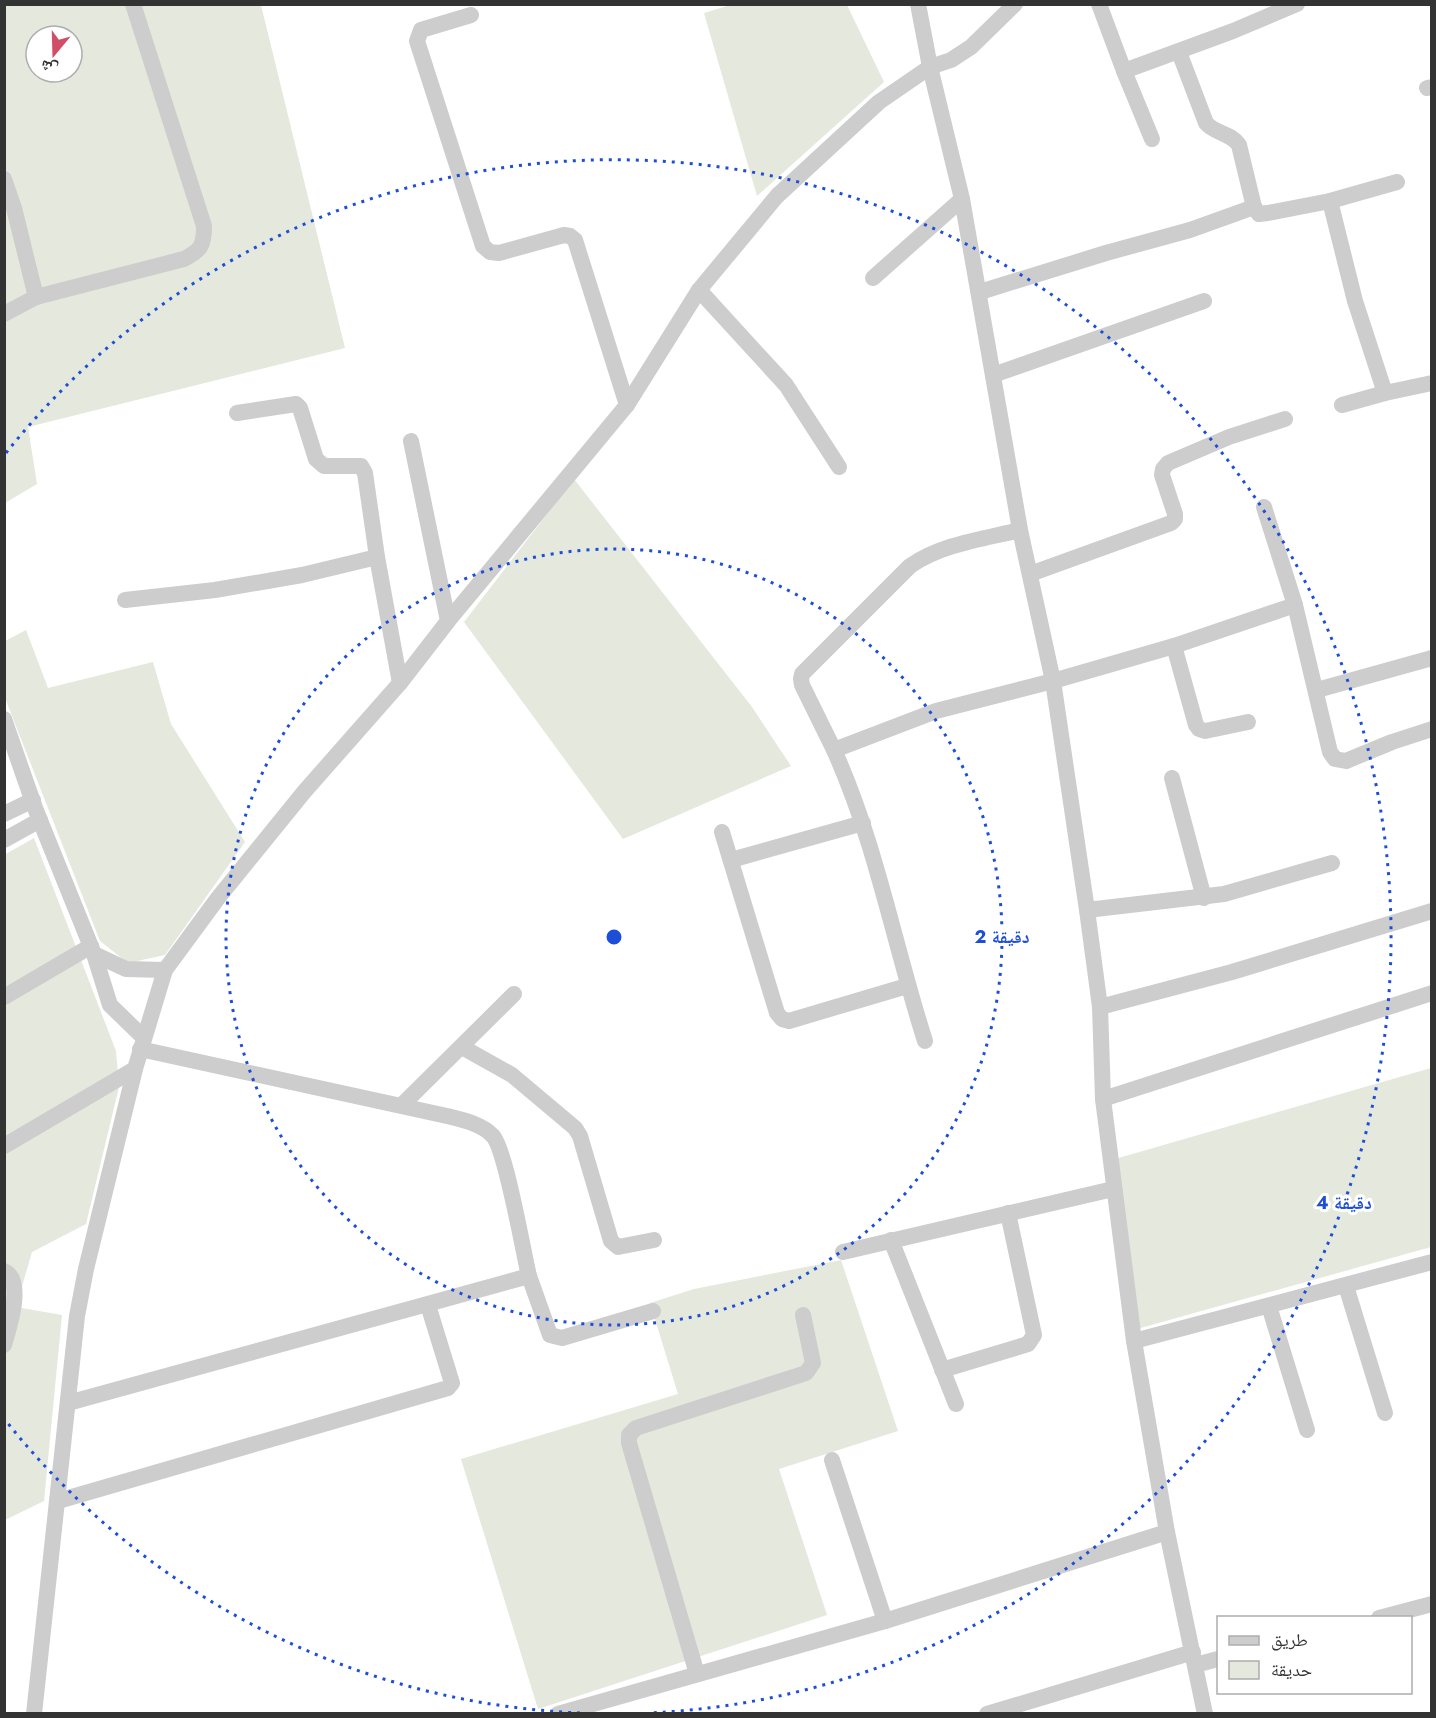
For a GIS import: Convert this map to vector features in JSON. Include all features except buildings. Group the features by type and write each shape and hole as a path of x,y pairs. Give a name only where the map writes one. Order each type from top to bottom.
{"street":[{"path":"4,314 36,297 184,259 198,252 204,239 204,226 133,4"},
{"path":"918,4 930,67 963,199 1020,530 1053,681 1100,1007 1103,1099 1134,1341 1167,1532 1205,1713"},
{"path":"34,1713 76,1316 141,1043 165,970 218,897 289,810 400,683 448,621 627,405 699,290 777,196 879,102 930,67 951,60 970,47 1015,4"},
{"path":"1099,4 1152,139"},
{"path":"1125,70 1179,52 1297,4"},
{"path":"471,15 421,30 417,41 483,246 490,252 499,253 564,235 575,240 627,405"},
{"path":"1179,52 1206,123 1210,128 1234,138 1239,145 1256,211 1263,214 1330,201 1397,182"},
{"path":"4,179 14,208 36,297"},
{"path":"873,278 963,199"},
{"path":"1330,201 1355,301 1385,393"},
{"path":"980,292 1190,230 1254,207"},
{"path":"699,290 786,385 839,467"},
{"path":"993,375 1204,301"},
{"path":"1342,405 1431,383"},
{"path":"237,413 296,404 300,408 316,459 320,463 324,466 361,466 365,472 377,557 400,683"},
{"path":"1030,574 1171,523 1175,519 1175,514 1162,475 1168,463 1229,437 1285,419"},
{"path":"411,441 448,621"},
{"path":"1264,507 1295,605 1330,752 1335,759 1346,761 1431,729"},
{"path":"925,1041 907,986 851,786 802,685 802,674 910,566 922,558 941,549 1020,530"},
{"path":"125,600 226,588 302,575 377,557"},
{"path":"834,750 936,711 1053,681 1174,646 1295,605"},
{"path":"1174,646 1199,729 1205,731 1248,722"},
{"path":"1317,690 1431,658"},
{"path":"4,719 40,820 92,950 110,1005 141,1043 467,1121 486,1130 497,1141 503,1160 529,1276 550,1335 562,1338 653,1311"},
{"path":"1172,778 1204,898"},
{"path":"4,814 33,800"},
{"path":"4,840 40,820"},
{"path":"730,860 863,823"},
{"path":"722,832 777,1013 782,1019 789,1021 907,986"},
{"path":"1087,909 1204,898 1246,890 1332,863"},
{"path":"1100,1007 1232,972 1431,911"},
{"path":"92,950 126,969 165,970"},
{"path":"4,997 92,950"},
{"path":"1103,1099 1431,993"},
{"path":"402,1105 514,994"},
{"path":"462,1047 512,1075 575,1128 580,1136 611,1241 618,1247 654,1240"},
{"path":"4,1146 135,1069"},
{"path":"843,1252 1113,1189"},
{"path":"942,1370 1028,1344 1032,1340 1034,1335 1008,1213"},
{"path":"891,1240 956,1404"},
{"path":"1134,1341 1431,1262"},
{"path":"4,1271 9,1273 14,1280 15,1297 4,1345"},
{"path":"68,1403 529,1276"},
{"path":"1346,1286 1385,1413"},
{"path":"58,1501 448,1388 452,1383 428,1305"},
{"path":"1269,1306 1307,1430"},
{"path":"697,1674 629,1443 629,1435 636,1428 806,1373 813,1363 803,1315"},
{"path":"832,1460 885,1620"},
{"path":"558,1713 885,1620 1167,1532"},
{"path":"1383,1616 1431,1604"},
{"path":"987,1713 1194,1659 1217,1659"}],"green space":[{"path":"734,4 847,5 884,82 757,196 704,13"},
{"path":"5,5 261,5 345,348 28,427 37,484 5,503"},
{"path":"574,479 752,707 791,766 623,839 464,622"},
{"path":"26,630 48,688 153,662 171,724 245,842 165,955 128,963 100,941 5,698 5,641"},
{"path":"34,838 116,1051 119,1087 86,1224 32,1252 16,1307 62,1315 44,1501 5,1520 4,855"},
{"path":"1431,1068 1431,1247 1137,1329 1115,1159"},
{"path":"841,1260 898,1431 779,1469 827,1615 538,1709 461,1459 678,1394 650,1303 694,1289"}]}
